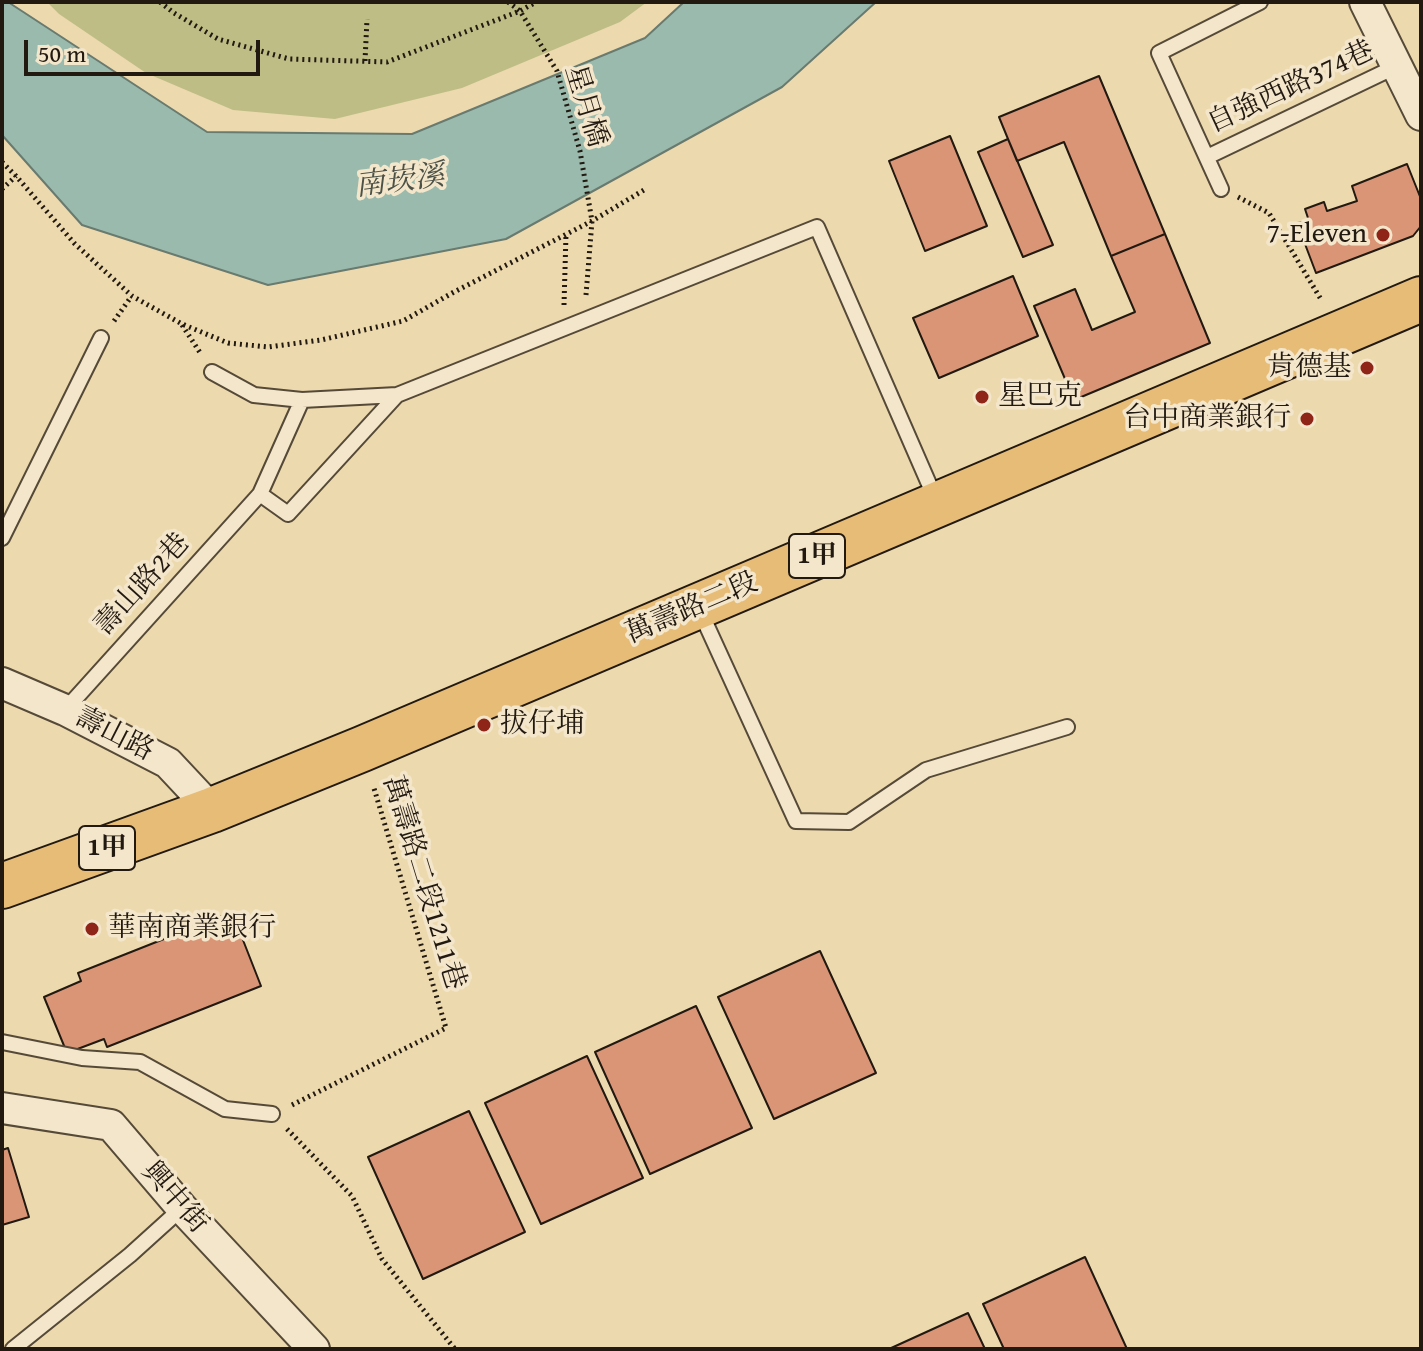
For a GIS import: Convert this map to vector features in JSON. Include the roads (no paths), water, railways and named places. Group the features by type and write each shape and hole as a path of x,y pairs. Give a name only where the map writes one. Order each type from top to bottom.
{"main road":[{"name":"萬壽路二段","path":"2,886 212,810 362,749 1421,299"}],"street":[{"path":"1365,2 1421,115"},
{"name":"壽山路","path":"2,683 65,710 168,763 212,810"},
{"name":"興中街","path":"2,1108 111,1125 297,1343"}],"lane":[{"path":"1221,189 1159,53 1260,2"},
{"name":"自強西路374巷","path":"1207,157 1397,66"},
{"path":"212,372 254,395 302,400 397,395 817,227 938,504"},
{"path":"2,538 101,338"},
{"path":"260,494 288,514 397,395"},
{"name":"壽山路2巷","path":"65,710 260,494 302,400"},
{"path":"698,607 796,821 849,822 926,770 1067,727"},
{"path":"2,1042 82,1058 140,1062 225,1109 272,1114"},
{"path":"13,1349 130,1255 182,1208"}],"water":[{"name":"南崁溪","path":"2,2 8,2 207,132 412,134 645,38 684,2 876,2 782,87 506,239 268,285 82,225 2,135"}],"place":[{"name":"7-Eleven","path":"1383,235"},
{"name":"肯德基","path":"1367,368"},
{"name":"星巴克","path":"982,397"},
{"name":"台中商業銀行","path":"1307,419"},
{"name":"拔仔埔","path":"484,725"},
{"name":"華南商業銀行","path":"92,929"}]}
